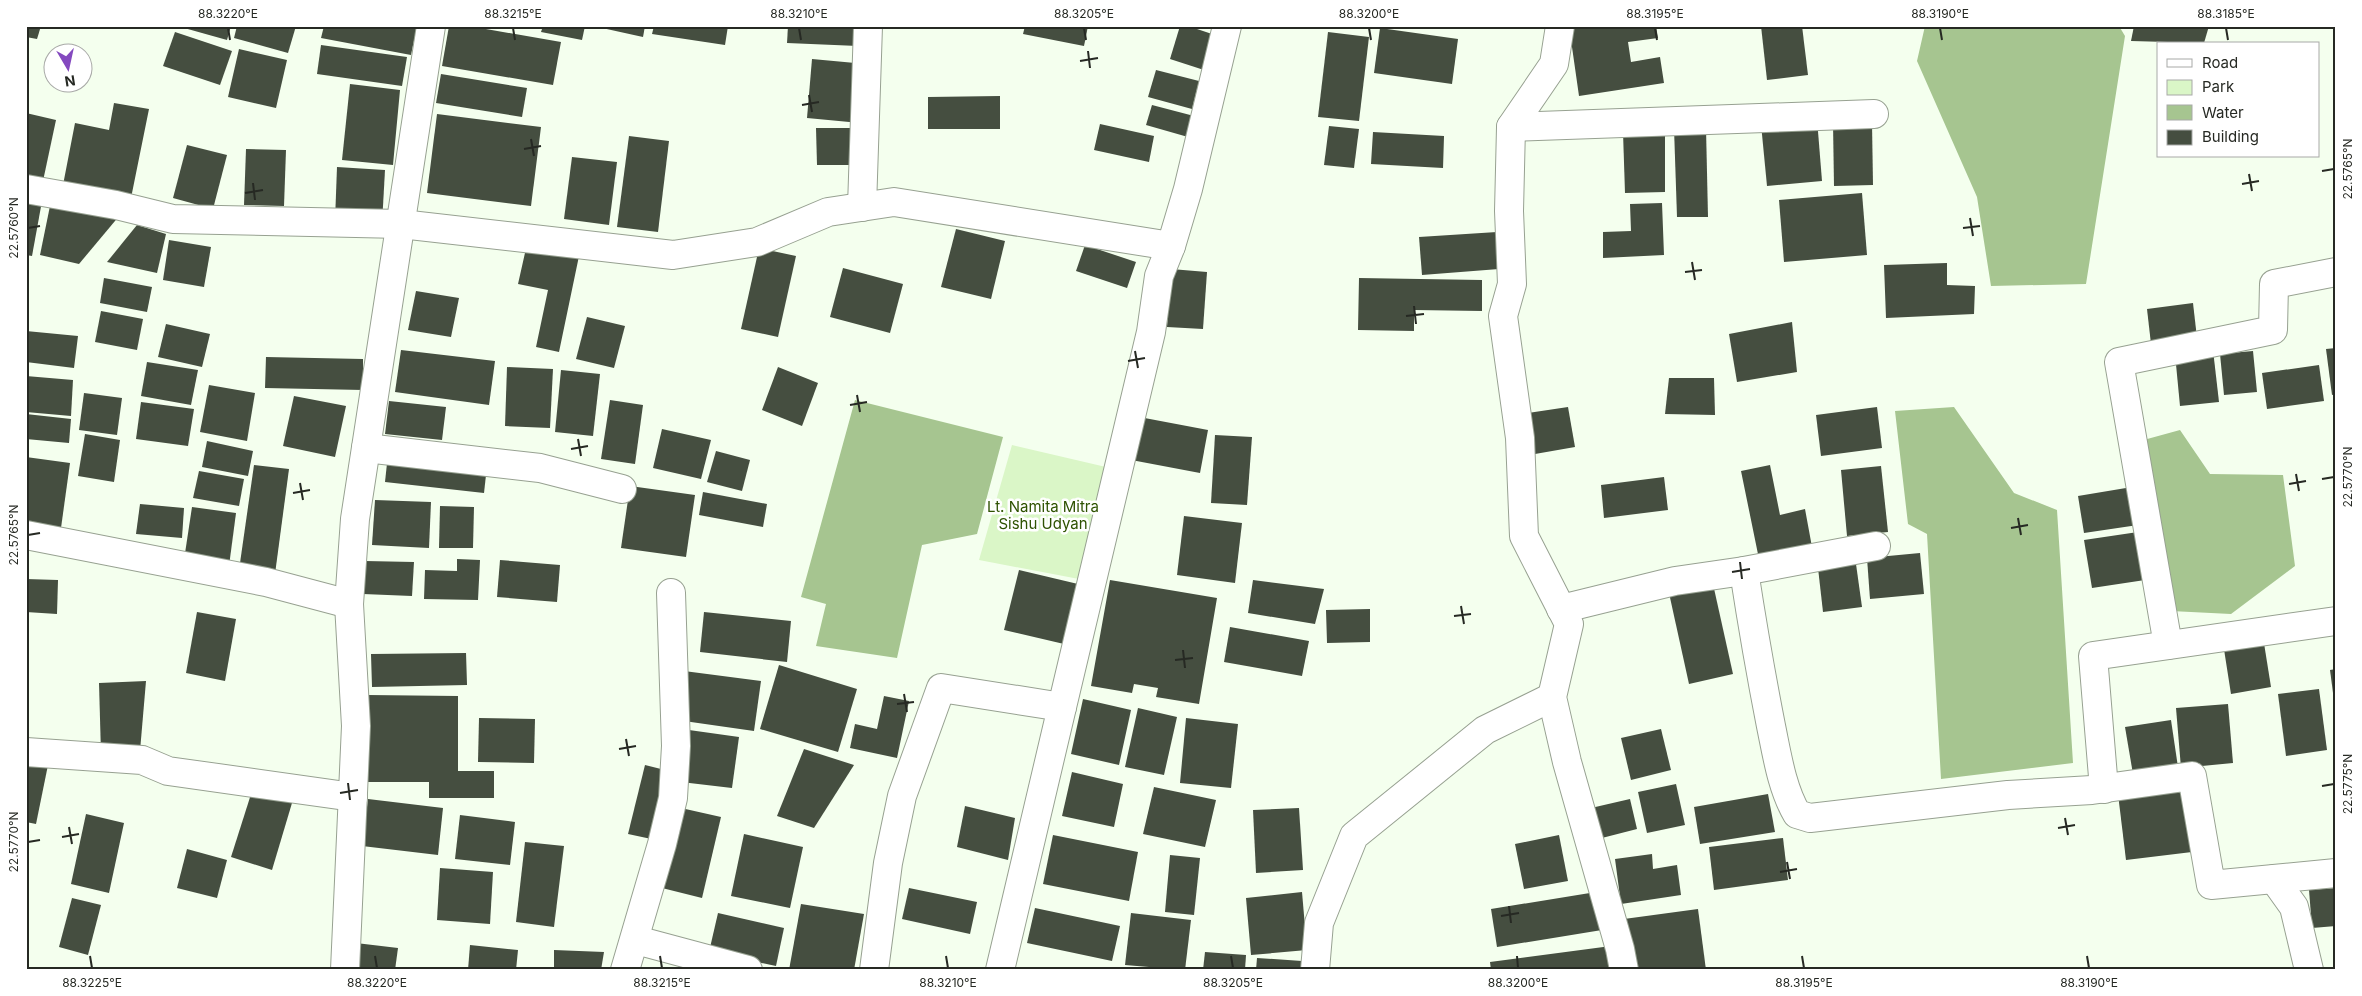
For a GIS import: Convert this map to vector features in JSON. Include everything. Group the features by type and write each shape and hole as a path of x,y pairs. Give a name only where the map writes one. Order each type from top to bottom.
{"street":[{"path":"345,970 356,726 350,604 356,519 431,26"},
{"path":"862,207 868,26"},
{"path":"1000,970 1151,332 1159,276 1171,246 1188,189 1227,26"},
{"path":"1560,26 1554,64 1511,126 1509,211 1512,284 1503,316 1520,438 1524,536 1569,624 1552,697 1567,762 1620,949 1624,970"},
{"path":"1511,126 1874,114"},
{"path":"26,189 116,205 173,219 401,224 673,255 757,242 828,212 894,202 1171,246"},
{"path":"2168,645 2119,362 2273,330 2274,284 2336,272"},
{"path":"366,448 540,468 622,489"},
{"path":"26,535 266,582 350,604"},
{"path":"1561,609 1675,581 1744,571 1876,546"},
{"path":"1744,571 1753,636 1779,763 1791,804 1797,814 1810,818 2008,795 2104,789 2192,776 2211,885 2336,873"},
{"path":"625,970 636,940 672,798 676,746 671,593"},
{"path":"2104,789 2094,656 2336,621"},
{"path":"874,970 888,863 902,796 941,688 1062,707"},
{"path":"1315,970 1319,923 1354,836 1485,730 1552,697"},
{"path":"26,752 142,760 168,771 353,797"},
{"path":"2274,879 2294,907 2309,970"},
{"path":"636,940 748,970"}],"green space":[{"name":"Lt. Namita Mitra Sishu Udyan","path":"1012,445 1106,467 1079,579 979,560"}],"water":[{"path":"1925,26 2119,26 2125,36 2086,284 1991,286 1977,197 1917,61"},
{"path":"855,400 1003,437 977,534 922,545 897,658 816,646 826,604 801,597"},
{"path":"1954,407 2014,493 2057,510 2073,763 1941,779 1927,534 1908,524 1895,411"},
{"path":"2180,430 2210,474 2283,475 2295,566 2231,614 2171,611 2129,444"}],"building":[{"path":"26,26 41,26 37,39 26,37"},
{"path":"177,26 231,26 227,40"},
{"path":"237,26 296,26 288,53 234,38"},
{"path":"324,26 417,26 411,55 321,38"},
{"path":"449,26 469,26 561,42 553,85 442,66"},
{"path":"543,26 585,26 582,40 541,32"},
{"path":"593,26 645,26 643,37"},
{"path":"654,26 728,26 725,45 652,34"},
{"path":"788,26 858,26 858,46 787,43"},
{"path":"1025,26 1088,26 1084,46 1023,34"},
{"path":"1180,26 1188,26 1215,35 1204,70 1170,59"},
{"path":"1569,26 1656,26 1658,38 1628,42 1631,62 1660,57 1664,83 1579,96"},
{"path":"1761,26 1802,26 1808,75 1767,80"},
{"path":"2134,26 2209,26 2204,42 2131,41"},
{"path":"1380,28 1458,39 1452,84 1374,73"},
{"path":"175,32 232,51 220,85 163,66"},
{"path":"1328,32 1369,37 1359,121 1318,117"},
{"path":"321,45 407,57 402,86 317,74"},
{"path":"239,49 287,60 276,108 228,97"},
{"path":"812,59 866,64 860,123 807,118"},
{"path":"1156,70 1199,81 1192,109 1148,97"},
{"path":"441,74 527,88 522,117 436,103"},
{"path":"350,84 400,90 393,165 342,160"},
{"path":"1000,96 1000,129 928,129 928,97"},
{"path":"114,103 149,109 131,198 63,185 75,123 109,130"},
{"path":"1152,105 1194,116 1188,137 1146,125"},
{"path":"26,113 56,120 43,181 26,178"},
{"path":"437,114 541,127 531,206 427,193"},
{"path":"1817,119 1822,181 1767,186 1761,124"},
{"path":"1833,123 1872,123 1873,185 1834,186"},
{"path":"1100,124 1154,136 1149,162 1094,150"},
{"path":"1329,126 1359,129 1354,168 1324,165"},
{"path":"816,128 851,128 851,165 817,165"},
{"path":"1674,128 1706,128 1708,217 1677,217"},
{"path":"1665,131 1665,192 1625,193 1623,132"},
{"path":"1373,132 1444,136 1443,168 1371,164"},
{"path":"629,136 669,141 658,232 617,227"},
{"path":"187,145 227,155 213,209 173,198"},
{"path":"246,149 286,150 284,206 244,205"},
{"path":"572,157 617,162 609,225 564,219"},
{"path":"337,167 385,170 382,224 335,221"},
{"path":"1862,193 1867,255 1784,262 1779,200"},
{"path":"26,198 42,201 32,256 26,255"},
{"path":"51,201 120,215 79,264 40,255"},
{"path":"1662,203 1664,255 1603,258 1603,232 1631,231 1630,204"},
{"path":"137,225 166,234 157,273 107,262"},
{"path":"956,229 1005,241 991,299 941,287"},
{"path":"1497,232 1499,269 1422,275 1419,237"},
{"path":"169,240 211,247 204,287 163,280"},
{"path":"527,244 579,256 559,352 536,347 548,290 518,284"},
{"path":"1085,245 1136,262 1127,288 1076,271"},
{"path":"759,248 796,256 778,337 741,329"},
{"path":"1947,263 1947,285 1975,286 1974,314 1886,318 1884,265"},
{"path":"843,268 903,284 890,333 830,317"},
{"path":"1171,269 1207,272 1203,329 1167,327"},
{"path":"104,278 152,287 147,312 100,303"},
{"path":"1359,278 1482,280 1482,311 1414,310 1414,331 1358,330"},
{"path":"416,291 459,298 451,337 408,330"},
{"path":"2193,303 2197,338 2151,344 2147,309"},
{"path":"101,311 143,319 137,350 95,342"},
{"path":"587,317 625,326 614,368 576,359"},
{"path":"1792,322 1797,372 1737,382 1729,334"},
{"path":"166,324 210,334 202,367 158,357"},
{"path":"26,331 78,336 74,368 26,362"},
{"path":"2336,348 2336,394 2332,395 2326,349"},
{"path":"401,350 495,361 489,405 395,392"},
{"path":"2213,350 2219,402 2180,406 2175,354"},
{"path":"2253,351 2257,392 2224,395 2220,354"},
{"path":"266,357 363,359 363,390 265,388"},
{"path":"147,362 198,370 191,405 141,396"},
{"path":"2319,365 2324,401 2267,409 2262,373"},
{"path":"507,367 553,369 550,428 505,426"},
{"path":"778,367 818,383 802,426 762,410"},
{"path":"561,370 600,374 593,436 555,432"},
{"path":"26,376 73,380 71,416 26,412"},
{"path":"1669,378 1714,378 1715,415 1665,414"},
{"path":"209,385 255,393 247,441 200,432"},
{"path":"84,393 122,398 117,435 79,430"},
{"path":"294,396 346,406 335,457 283,446"},
{"path":"610,400 643,405 635,464 601,459"},
{"path":"389,401 446,407 442,440 385,434"},
{"path":"141,402 194,409 188,446 136,439"},
{"path":"1568,407 1575,447 1535,454 1528,413"},
{"path":"1877,407 1882,448 1821,456 1816,415"},
{"path":"26,414 71,419 69,443 26,439"},
{"path":"1134,416 1208,430 1200,473 1126,459"},
{"path":"662,429 711,440 701,479 653,468"},
{"path":"85,434 120,440 114,482 78,476"},
{"path":"1215,435 1252,437 1247,505 1211,503"},
{"path":"207,441 253,451 248,476 202,467"},
{"path":"716,451 750,460 742,491 707,482"},
{"path":"388,454 487,466 484,493 385,482"},
{"path":"26,457 70,463 61,528 26,524"},
{"path":"254,465 289,469 275,574 239,570"},
{"path":"1770,465 1780,515 1805,509 1812,547 1759,559 1741,471"},
{"path":"1881,466 1888,532 1847,536 1841,470"},
{"path":"199,471 244,479 239,506 193,498"},
{"path":"1664,477 1668,510 1604,518 1601,485"},
{"path":"630,486 695,495 686,557 621,548"},
{"path":"2132,487 2138,525 2084,533 2078,496"},
{"path":"703,492 767,504 763,527 699,515"},
{"path":"375,500 431,502 429,548 372,545"},
{"path":"140,504 184,508 182,538 136,534"},
{"path":"440,506 474,507 473,548 439,548"},
{"path":"192,507 236,513 229,566 184,560"},
{"path":"1184,516 1242,523 1235,583 1177,575"},
{"path":"2138,532 2145,580 2092,588 2084,540"},
{"path":"1920,553 1924,594 1870,599 1867,558"},
{"path":"457,559 480,560 478,600 424,599 425,570 457,571"},
{"path":"500,560 560,565 557,602 497,597"},
{"path":"365,561 414,562 412,596 363,594"},
{"path":"1856,564 1862,607 1823,612 1818,568"},
{"path":"1019,570 1078,584 1064,644 1004,630"},
{"path":"26,579 58,580 57,614 26,612"},
{"path":"1110,580 1217,598 1199,704 1156,697 1158,688 1134,684 1132,693 1091,686"},
{"path":"1253,580 1324,589 1315,624 1248,613"},
{"path":"1713,584 1733,674 1689,684 1669,593"},
{"path":"1370,609 1370,642 1327,643 1326,610"},
{"path":"197,612 236,619 225,681 186,673"},
{"path":"704,612 791,621 787,662 700,652"},
{"path":"1230,627 1309,641 1302,676 1224,662"},
{"path":"2263,637 2271,687 2231,694 2223,643"},
{"path":"466,653 467,685 372,687 371,654"},
{"path":"779,665 857,689 838,752 760,729"},
{"path":"2336,669 2336,708 2335,708 2330,670"},
{"path":"684,671 761,681 754,731 677,720"},
{"path":"146,681 140,751 101,754 99,683"},
{"path":"2319,689 2327,750 2286,756 2278,694"},
{"path":"368,695 458,696 458,771 494,771 494,798 429,798 429,782 367,782"},
{"path":"884,696 909,701 897,758 850,748 855,724 877,729"},
{"path":"1083,699 1131,710 1119,765 1071,754"},
{"path":"2228,704 2233,763 2181,768 2176,708"},
{"path":"1138,708 1177,717 1164,775 1125,767"},
{"path":"479,718 535,719 534,763 478,762"},
{"path":"1186,718 1238,724 1231,788 1180,783"},
{"path":"2171,720 2179,774 2134,780 2125,727"},
{"path":"1661,729 1671,770 1631,780 1621,738"},
{"path":"689,730 739,737 732,788 681,782"},
{"path":"804,749 854,765 814,828 777,816"},
{"path":"26,761 48,765 36,824 26,822"},
{"path":"645,765 673,772 656,840 628,834"},
{"path":"1072,772 1123,784 1114,827 1062,816"},
{"path":"1676,784 1685,825 1647,833 1638,792"},
{"path":"2184,786 2192,852 2126,860 2118,794"},
{"path":"1154,787 1216,800 1205,847 1143,834"},
{"path":"252,791 292,803 272,870 231,857"},
{"path":"1768,794 1775,832 1700,844 1694,807"},
{"path":"368,799 443,808 438,855 362,846"},
{"path":"1630,799 1637,829 1598,839 1591,808"},
{"path":"965,806 1015,818 1008,860 957,847"},
{"path":"681,808 721,817 702,898 662,888"},
{"path":"1299,808 1303,870 1256,873 1253,810"},
{"path":"86,814 124,823 109,893 71,884"},
{"path":"460,815 515,822 510,865 455,859"},
{"path":"744,834 803,847 790,908 731,896"},
{"path":"1053,835 1138,852 1129,901 1043,884"},
{"path":"1559,835 1568,881 1524,889 1515,844"},
{"path":"1783,838 1788,880 1714,890 1709,847"},
{"path":"525,842 564,846 554,927 516,922"},
{"path":"187,849 227,860 217,898 177,888"},
{"path":"1652,854 1653,869 1677,865 1681,895 1621,904 1615,859"},
{"path":"1170,855 1200,858 1194,915 1165,912"},
{"path":"440,868 493,872 490,924 437,920"},
{"path":"909,888 977,902 970,934 902,919"},
{"path":"2336,888 2336,926 2312,928 2309,890"},
{"path":"1302,892 1307,950 1251,955 1246,898"},
{"path":"1596,892 1602,930 1497,947 1491,909"},
{"path":"72,898 101,905 88,955 59,947"},
{"path":"801,904 864,914 854,970 789,970"},
{"path":"1035,908 1120,926 1112,961 1027,943"},
{"path":"1698,909 1706,970 1630,970 1624,919"},
{"path":"718,913 784,928 776,966 709,952"},
{"path":"1131,913 1191,920 1185,970 1125,965"},
{"path":"356,943 398,948 395,970 353,970"},
{"path":"470,945 518,950 516,970 468,970"},
{"path":"1611,946 1614,970 1491,970 1490,962"},
{"path":"554,950 604,952 601,970 554,970"},
{"path":"1205,952 1246,955 1245,970 1203,970"},
{"path":"1257,958 1302,961 1301,970 1256,970"}]}
